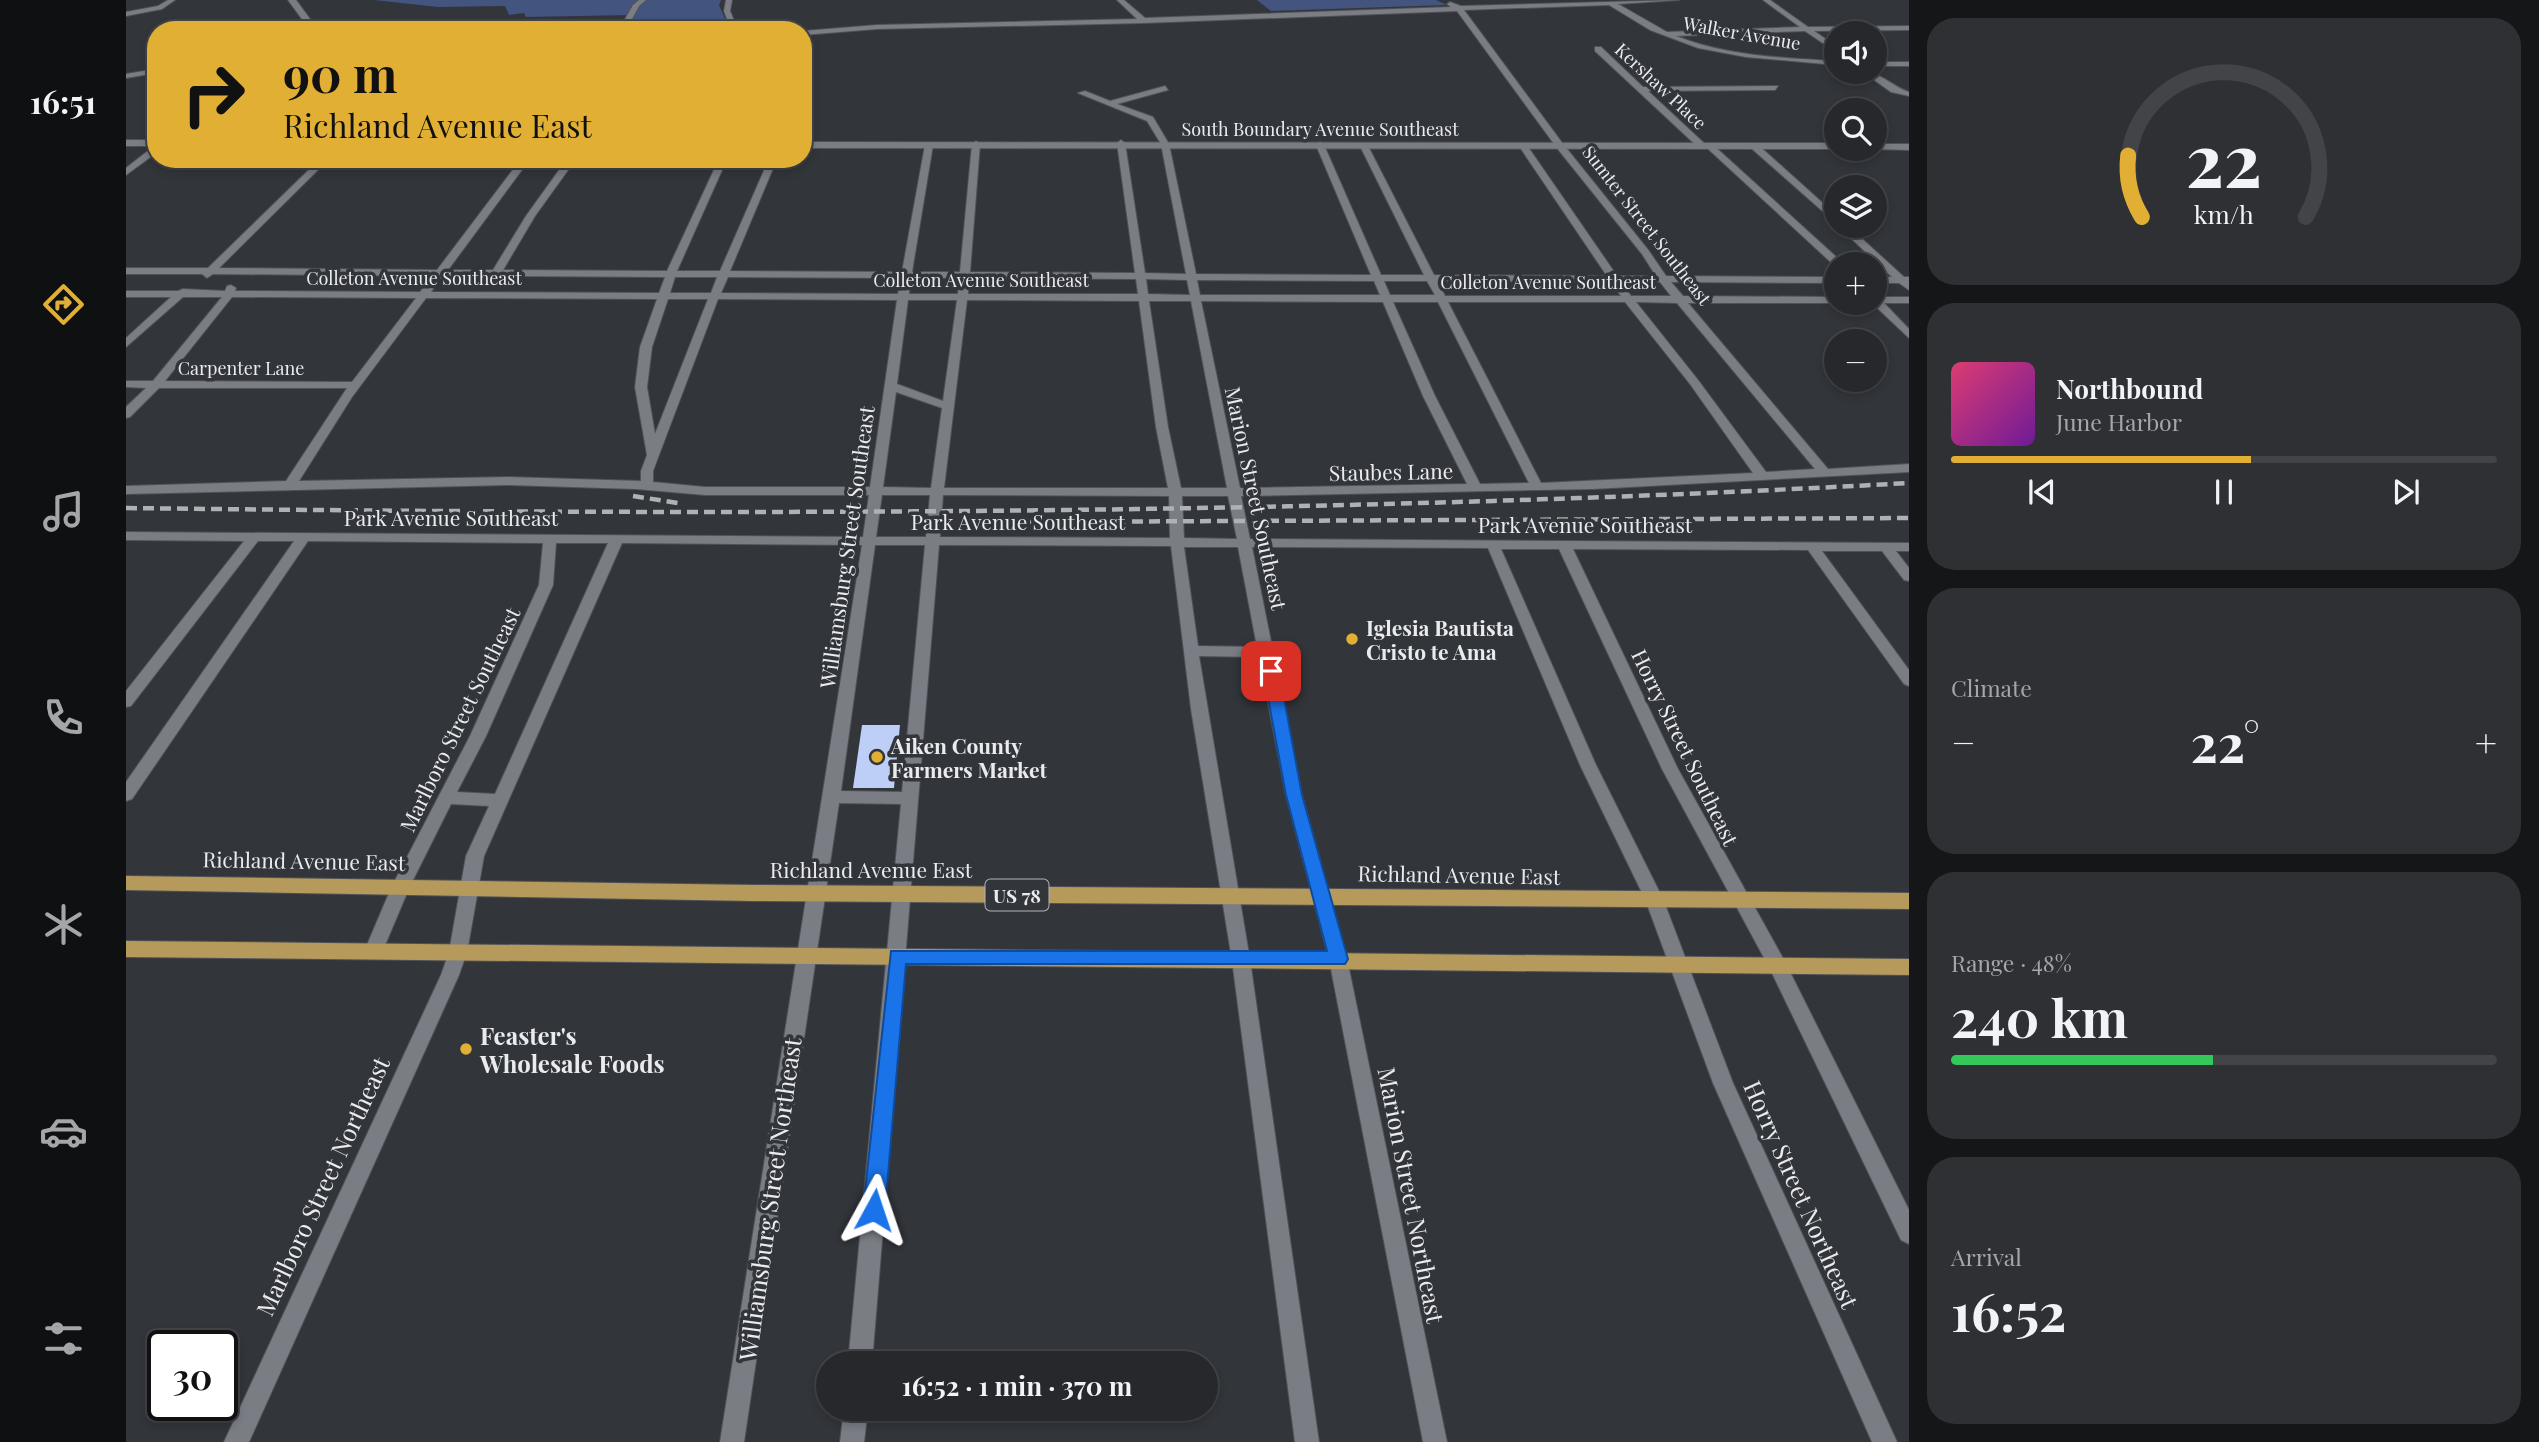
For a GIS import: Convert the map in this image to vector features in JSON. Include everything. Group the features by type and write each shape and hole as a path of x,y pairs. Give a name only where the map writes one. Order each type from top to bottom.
{"main road":[{"name":"Richland Avenue East","path":"126,883 902,894 1909,901"},
{"path":"126,949 1338,959 1909,967"}],"street":[{"path":"126,14 160,8 172,0"},
{"path":"292,0 307,21"},
{"path":"627,21 636,5 643,0"},
{"path":"729,0 727,11 731,21"},
{"path":"1120,0 1144,21"},
{"path":"1442,0 1458,7"},
{"path":"812,32 877,27 1144,21 1676,0"},
{"path":"1766,0 1824,41"},
{"name":"Walker Avenue","path":"1610,3 1665,34 1727,50 1824,62"},
{"name":"Sumter Street Southeast","path":"1458,7 1560,146 1646,253 1662,278 1825,473"},
{"path":"1665,34 1909,29"},
{"name":"Kershaw Place","path":"1598,49 1825,252"},
{"path":"1887,64 1909,64"},
{"path":"126,76 147,72"},
{"path":"1885,84 1907,94"},
{"path":"1111,103 1165,88"},
{"path":"1640,89 1775,88"},
{"name":"Marion Street Southeast","path":"1082,93 1150,119 1165,144 1294,795 1338,959"},
{"path":"126,142 147,143"},
{"path":"1121,143 1162,427 1175,490 1177,543 1199,709 1241,960 1307,1442"},
{"name":"South Boundary Avenue Southeast","path":"812,145 1121,143 1824,146"},
{"path":"861,1351 937,490 962,298 976,144"},
{"name":"Williamsburg Street Southeast","path":"804,956 903,297 929,145"},
{"path":"1320,145 1429,396 1476,489"},
{"path":"1364,146 1538,487"},
{"path":"1523,146 1628,299 1763,477"},
{"path":"1754,146 1824,208"},
{"path":"1887,147 1909,147"},
{"path":"126,172 147,156"},
{"path":"126,344 179,294 211,272 316,168"},
{"path":"291,483 356,385 421,295 519,168"},
{"path":"481,295 531,216 566,168"},
{"path":"653,455 641,387 646,347 671,274 719,168"},
{"path":"647,486 647,471 653,455 714,297 769,168"},
{"path":"1857,238 1907,282"},
{"name":"Colleton Avenue Southeast","path":"126,271 1141,274 1824,280"},
{"path":"126,414 155,385 229,295 236,272"},
{"path":"1887,281 1907,282"},
{"name":"Colleton Avenue Southeast","path":"126,294 1824,300"},
{"path":"1887,300 1909,300"},
{"path":"1887,312 1909,335"},
{"name":"Carpenter Lane","path":"126,384 356,385"},
{"path":"890,386 947,406"},
{"name":"Staubes Lane","path":"874,492 1476,489 1909,468"},
{"name":"Park Avenue Southeast","path":"126,490 291,483 647,486 705,491 874,492"},
{"name":"Park Avenue Southeast","path":"126,536 1909,547"},
{"path":"126,702 254,537"},
{"path":"126,795 304,537"},
{"name":"Marlboro Street Southeast","path":"373,951 401,886 484,724 546,585 550,539"},
{"path":"458,952 475,856 617,539"},
{"path":"1493,545 1588,765 1654,899 1680,964"},
{"name":"Horry Street Southeast","path":"1564,545 1670,769 1777,965"},
{"path":"1812,546 1909,681"},
{"path":"1886,547 1909,577"},
{"path":"1193,651 1267,652"},
{"path":"830,797 910,798"},
{"path":"446,798 500,800"},
{"name":"Marlboro Street Northeast","path":"236,1442 458,952"},
{"name":"Williamsburg Street Northeast","path":"732,1442 804,956"},
{"name":"Marion Street Northeast","path":"1338,959 1435,1442"},
{"name":"Horry Street Northeast","path":"1680,964 1723,1083 1885,1442"},
{"path":"1777,965 1909,1233"},
{"path":"852,1442 855,1421"}],"shaded area":[{"path":"374,0 721,0 719,5 726,21 627,21 631,15 526,17 524,13 509,15 505,6 438,7"},
{"path":"1257,0 1436,0 1447,5 1271,11"}],"building":[{"name":"Aiken County Farmers Market","path":"862,725 900,725 894,788 853,788"}],"railway":[{"path":"126,508 795,512 1241,507 1686,494 1909,483"},
{"path":"633,496 678,503"},
{"path":"1013,522 1909,518"}],"place":[{"name":"Iglesia Bautista Cristo te Ama","path":"1352,639"},
{"name":"Aiken County Farmers Market","path":"877,757"},
{"name":"Feaster's Wholesale Foods","path":"466,1049"}],"route":[{"path":"874,1210 897,957 1338,959 1294,795 1271,671"}]}
